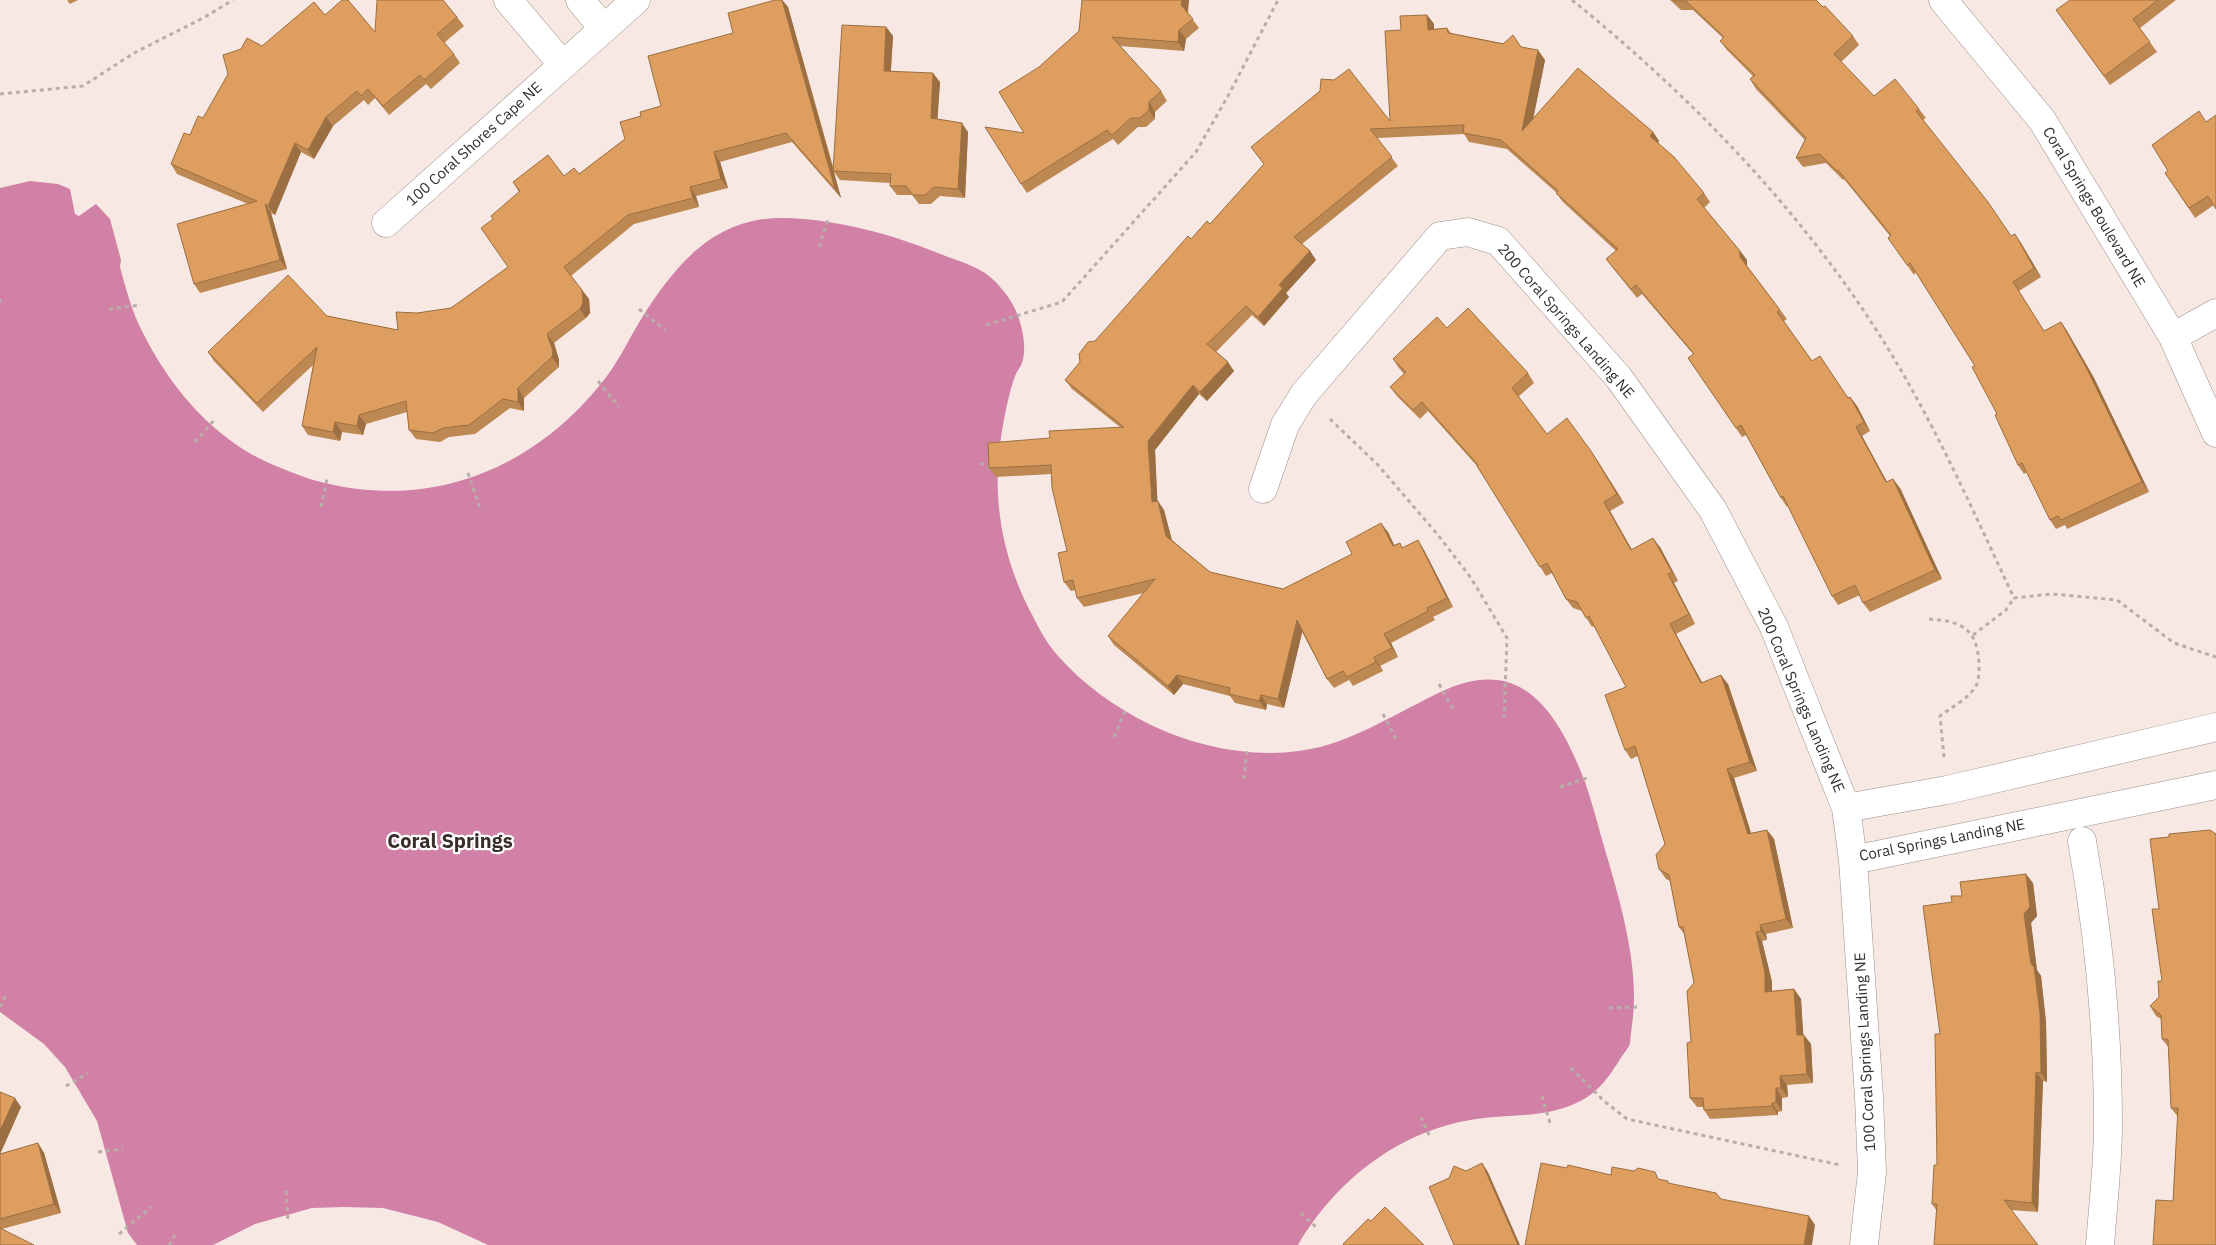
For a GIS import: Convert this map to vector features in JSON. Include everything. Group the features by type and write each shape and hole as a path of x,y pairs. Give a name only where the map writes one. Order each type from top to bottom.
{"street":[{"path":"508,0 562,64"},
{"path":"580,0 603,28"},
{"name":"100 Coral Shores Cape NE","path":"386,222 636,0"},
{"name":"Coral Springs Boulevard NE","path":"1943,0 2042,120 2173,337 2216,433"},
{"name":"200 Coral Springs Landing NE","path":"1263,489 1285,425 1304,394 1440,236 1468,232 1498,241 1619,378 1713,510 1774,627 1846,808"},
{"path":"2173,337 2216,313"},
{"path":"1846,808 1947,790 2216,727"},
{"name":"Coral Springs Landing NE","path":"1846,808 1853,860 2216,786"},
{"path":"2082,841 2096,921 2106,1036 2108,1125 2100,1245"},
{"name":"100 Coral Springs Landing NE","path":"1853,860 1870,1097 1872,1162 1864,1245"}],"path":[{"path":"0,94 83,86 134,53 206,17 233,0"},
{"path":"986,325 1062,302 1196,152 1228,96 1278,0"},
{"path":"1572,0 1646,63 1710,124 1767,185 1813,242 1884,342 1940,440 2014,598"},
{"path":"819,247 828,220"},
{"path":"0,299 0,304"},
{"path":"110,309 141,305"},
{"path":"640,309 665,330"},
{"path":"598,381 619,407"},
{"path":"195,442 215,419"},
{"path":"1330,419 1378,465 1438,535 1471,578 1507,638 1504,718"},
{"path":"980,463 997,470"},
{"path":"468,473 480,508"},
{"path":"321,507 327,479"},
{"path":"2014,598 2052,594 2117,600 2174,643 2216,657"},
{"path":"1974,635 2006,610 2014,598"},
{"path":"1929,619 1951,622 1964,628 1974,635 1978,649 1979,668 1977,685 1960,702 1940,716 1944,762"},
{"path":"1439,684 1453,709"},
{"path":"1114,737 1126,709"},
{"path":"1383,714 1397,741"},
{"path":"1244,779 1247,746"},
{"path":"1560,786 1590,777"},
{"path":"0,1007 7,993"},
{"path":"1608,1008 1640,1007"},
{"path":"1571,1068 1604,1101 1627,1119 1844,1166"},
{"path":"66,1086 88,1073"},
{"path":"1542,1096 1550,1123"},
{"path":"1421,1117 1430,1137"},
{"path":"98,1152 123,1150"},
{"path":"286,1191 288,1220"},
{"path":"119,1234 151,1207"},
{"path":"1301,1213 1318,1229"},
{"path":"169,1245 177,1232"}],"shaded area":[{"path":"30,181 58,184 70,189 75,214 79,216 96,204 110,219 121,260 120,267 132,309 139,325 168,375 200,414 237,445 258,458 316,481 363,490 404,490 443,485 480,474 516,457 549,435 580,408 607,376 656,296 685,260 720,234 740,225 762,219 787,218 845,225 902,240 978,269 989,276 1004,291 1018,315 1023,332 1023,359 1011,389 1002,431 999,454 998,500 1005,545 1019,588 1039,628 1054,652 1079,677 1101,695 1149,724 1191,741 1213,747 1259,753 1305,750 1337,742 1449,688 1472,681 1497,680 1514,684 1528,693 1542,704 1553,718 1572,750 1587,788 1614,879 1630,948 1633,972 1633,1016 1629,1046 1602,1084 1590,1095 1574,1104 1550,1112 1488,1117 1448,1125 1421,1134 1396,1147 1351,1179 1331,1199 1313,1221 1298,1245 488,1245 438,1222 383,1208 343,1207 312,1208 255,1224 213,1245 137,1245 128,1233 97,1121 65,1067 44,1044 0,1012 0,188"}],"building":[{"path":"342,0 348,0 375,32 377,0 443,0 457,17 437,34 454,54 424,80 420,75 383,106 368,89 361,96 357,91 326,117 308,150 295,143 268,206 265,204 280,260 194,284 177,224 257,201 171,164 184,133 190,135 198,116 203,118 228,74 223,55 241,49 247,38 262,46 314,2 325,15"},
{"path":"775,0 782,0 835,189 786,133 714,152 721,179 690,187 693,198 628,215 564,267 582,290 583,303 580,309 547,334 553,351 552,357 518,388 518,402 503,399 469,425 443,428 433,433 409,430 406,401 359,415 357,426 335,422 333,432 302,426 317,347 257,403 208,352 288,275 327,316 398,330 396,312 417,313 451,308 508,267 481,228 493,219 491,216 520,191 513,182 548,155 564,176 574,168 579,174 625,139 620,122 641,116 640,112 661,106 648,56 733,33 728,13"},
{"path":"1082,0 1182,0 1181,5 1193,19 1179,30 1178,42 1112,37 1161,91 1149,102 1149,110 1140,118 1131,118 1112,135 1107,130 1021,184 985,127 1024,133 999,92 1039,67 1079,31"},
{"path":"1673,0 1816,0 1823,7 1825,6 1853,36 1834,54 1874,96 1895,79 1919,109 1916,111 1988,202 2011,236 2015,234 2034,268 2013,282 2044,331 2061,322 2087,369 2142,482 2061,520 2058,516 2050,520 2022,463 2018,465 1995,415 1997,414 1972,367 1975,366 1910,263 1907,265 1888,238 1891,235 1838,170 1820,154 1796,158 1806,138 1750,79 1755,75 1720,41 1724,37 1686,1"},
{"path":"2070,0 2158,0 2133,19 2150,42 2104,76 2056,10"},
{"path":"1427,15 1428,30 1447,28 1448,33 1503,44 1513,35 1521,47 1538,50 1522,131 1578,68 1653,132 1650,136 1674,157 1704,193 1697,199 1740,251 1740,257 1780,310 1777,312 1812,361 1820,356 1848,398 1850,397 1864,422 1856,427 1886,482 1893,479 1935,570 1863,603 1855,585 1832,596 1783,496 1781,498 1741,425 1736,428 1688,358 1694,354 1636,285 1631,289 1606,259 1618,249 1556,193 1558,191 1501,140 1463,133 1464,125 1370,129 1392,157 1294,237 1310,251 1279,285 1283,288 1258,317 1246,306 1207,344 1228,362 1200,392 1193,385 1148,441 1152,502 1158,501 1166,536 1210,572 1283,589 1352,554 1346,542 1381,523 1393,546 1400,543 1402,548 1418,540 1447,598 1427,608 1428,611 1384,634 1392,648 1374,657 1376,662 1347,677 1343,671 1327,679 1297,620 1278,699 1261,695 1259,701 1229,694 1230,688 1177,675 1168,686 1108,636 1155,579 1077,598 1073,580 1064,582 1058,553 1067,551 1052,488 1051,465 989,468 988,443 1050,438 1049,431 1124,427 1065,380 1080,362 1079,354 1088,342 1095,341 1188,236 1191,239 1207,221 1210,224 1264,164 1251,147 1320,91 1321,79 1334,80 1349,69 1390,121 1385,31 1401,30 1400,16"},
{"path":"842,25 886,27 884,71 933,73 931,118 962,123 958,189 934,187 925,195 913,195 906,186 890,186 891,174 833,171"},
{"path":"2199,111 2206,122 2216,115 2216,209 2208,196 2189,208 2165,173 2168,171 2152,145"},
{"path":"1468,308 1528,373 1512,388 1547,434 1567,418 1591,451 1617,494 1604,502 1631,550 1653,538 1672,572 1668,574 1689,614 1670,624 1701,683 1721,675 1750,762 1727,769 1748,834 1767,830 1786,919 1760,925 1761,931 1756,932 1765,973 1765,992 1794,989 1797,1035 1804,1035 1807,1074 1780,1076 1781,1088 1776,1088 1776,1102 1772,1103 1772,1106 1704,1110 1703,1098 1690,1098 1687,1043 1691,1042 1687,991 1694,983 1683,927 1679,927 1669,875 1659,869 1656,855 1665,844 1635,746 1625,750 1605,695 1626,687 1589,616 1586,618 1577,602 1566,599 1547,563 1540,567 1478,465 1422,402 1413,410 1390,387 1406,372 1393,359 1437,317 1447,328"},
{"path":"2210,830 2216,834 2216,1245 2153,1245 2156,1200 2173,1201 2178,1108 2171,1108 2168,1039 2162,1039 2161,1015 2150,1006 2159,997 2158,981 2162,981 2152,909 2159,909 2150,839 2169,837 2169,834"},
{"path":"2026,874 2030,907 2024,914 2040,1013 2041,1073 2036,1072 2032,1203 2004,1200 2038,1245 1934,1245 1937,1204 1932,1204 1934,1165 1937,1165 1935,1034 1940,1034 1923,906 1952,902 1951,896 1962,896 1960,882"},
{"path":"0,1092 15,1098 0,1131"},
{"path":"38,1143 54,1204 0,1219 0,1154"},
{"path":"1482,1163 1518,1245 1454,1245 1429,1187 1449,1178 1454,1166 1466,1171"},
{"path":"1541,1163 1567,1168 1568,1165 1611,1175 1612,1167 1634,1171 1638,1168 1655,1172 1658,1179 1668,1181 1668,1183 1716,1193 1721,1199 1809,1216 1804,1245 1525,1245"},
{"path":"1385,1207 1424,1245 1343,1244 1368,1219 1371,1221"},
{"path":"0,1228 34,1245 0,1245"}],"district":[{"name":"Coral Springs","path":"450,841"}]}
